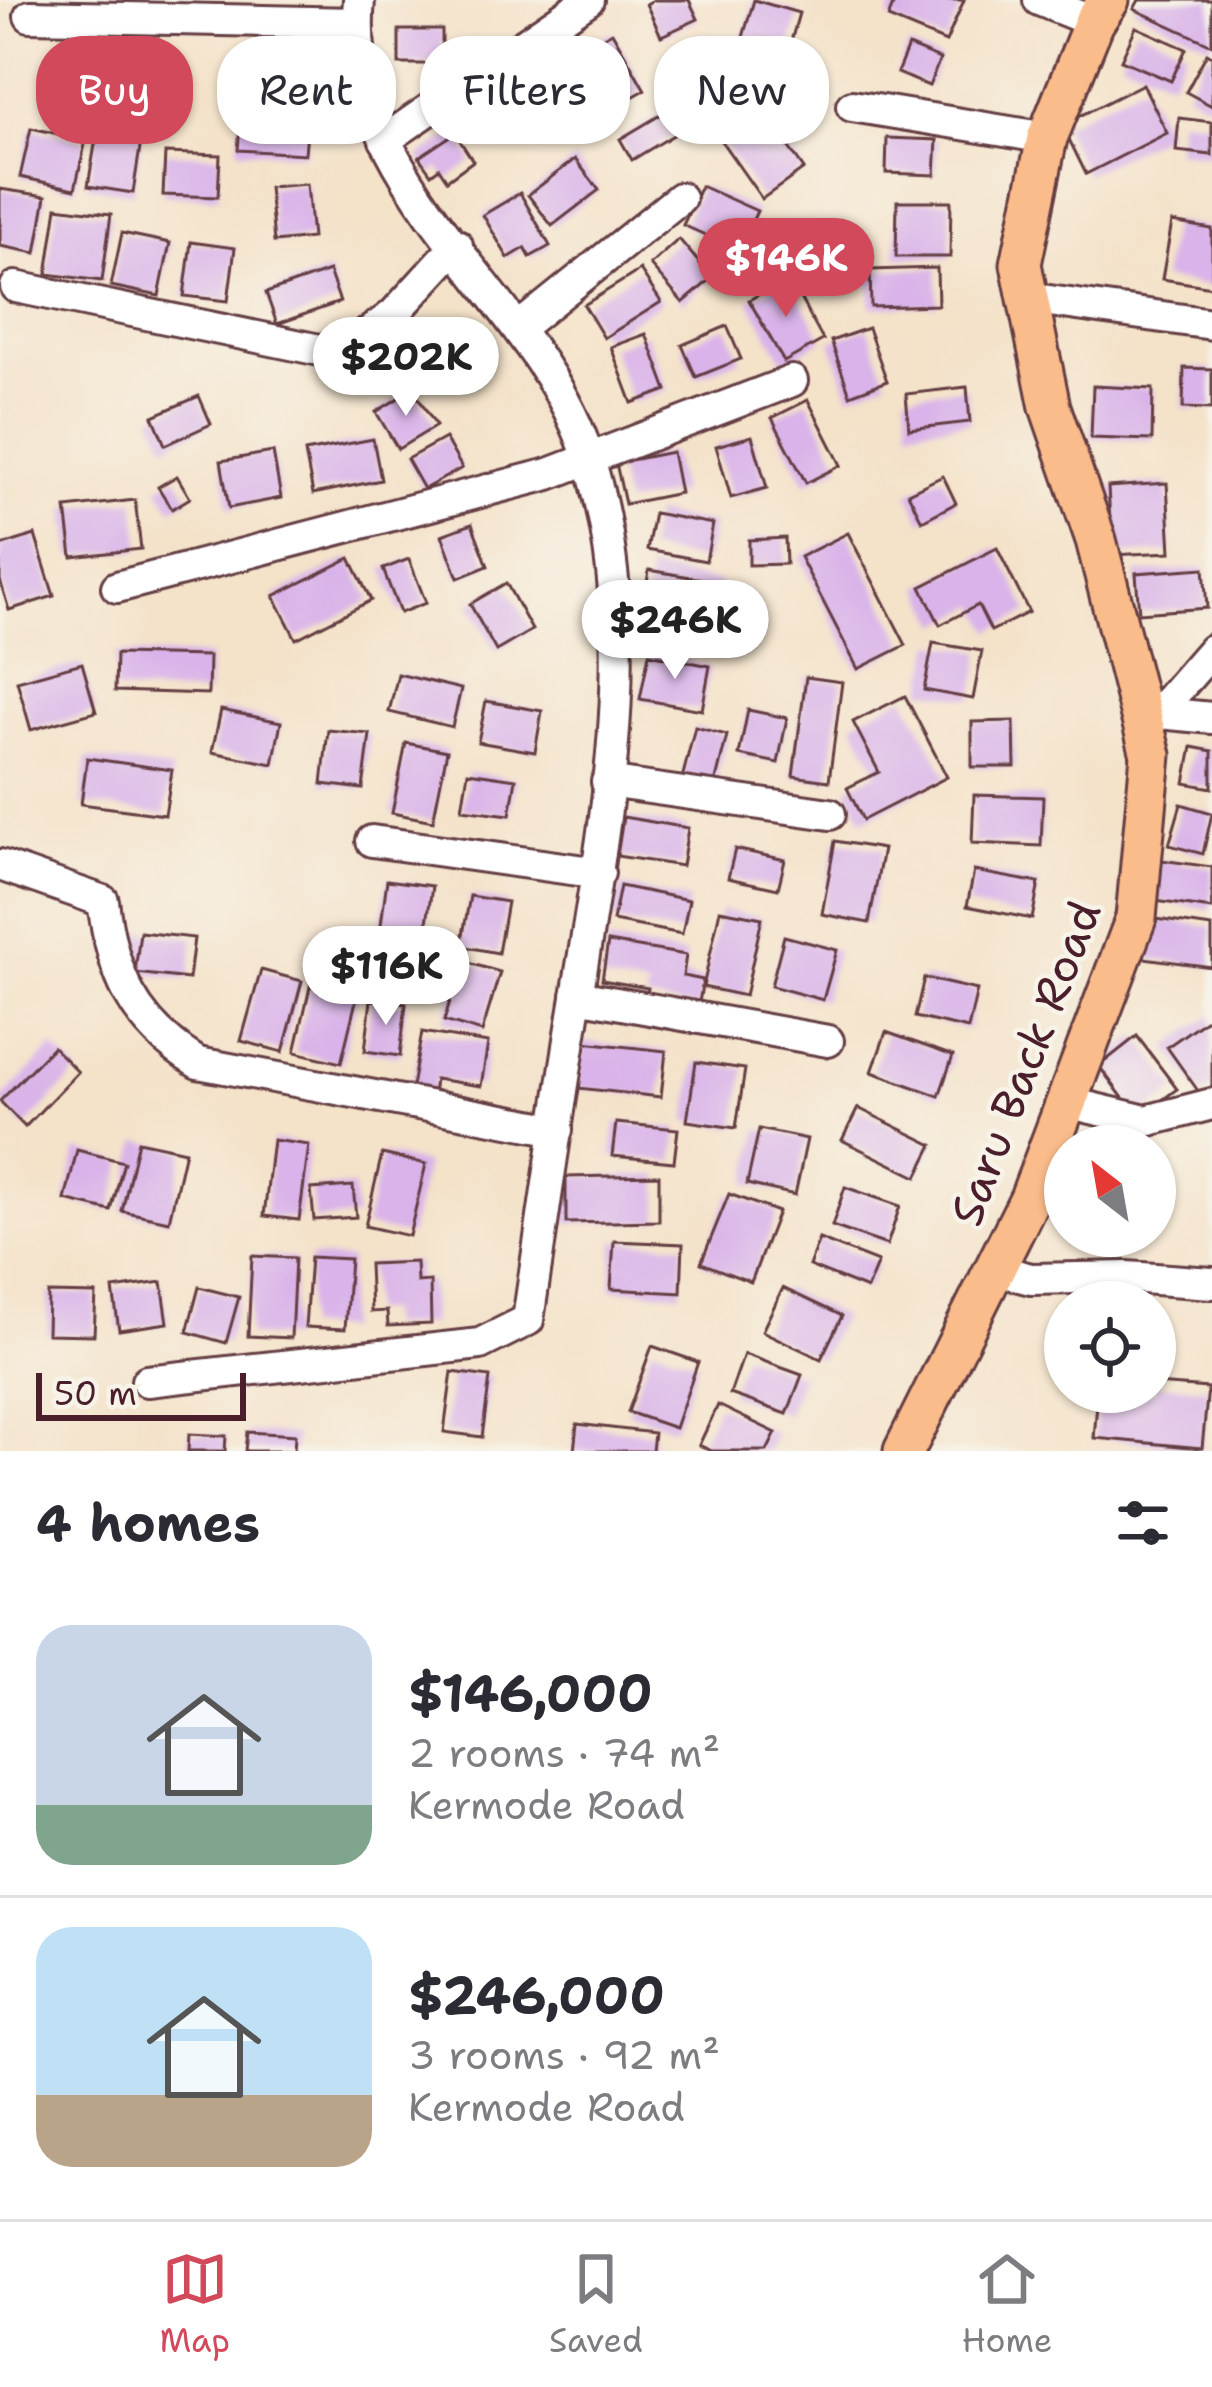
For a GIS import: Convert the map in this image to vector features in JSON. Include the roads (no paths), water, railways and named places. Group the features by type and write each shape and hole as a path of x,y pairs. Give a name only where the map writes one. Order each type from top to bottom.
{"main road":[{"name":"Saru Back Road","path":"904,1451 996,1270 1070,1102 1136,918 1151,712 1050,407 1021,264 1047,138 1102,11"}],"street":[{"path":"396,132 588,0"},
{"path":"1039,0 1102,11"},
{"path":"30,16 358,11"},
{"path":"852,106 1047,138"},
{"path":"148,1381 480,1344 528,1319 599,873 617,637 609,559 588,456 521,326 457,245 388,144"},
{"path":"521,326 680,198"},
{"path":"16,287 339,354 393,315 457,245"},
{"path":"1028,298 1212,324"},
{"path":"118,586 549,474 792,381"},
{"path":"1151,712 1212,650"},
{"path":"1151,712 1212,718"},
{"path":"608,782 830,814"},
{"path":"372,841 599,873"},
{"path":"0,865 103,901 110,962 164,1042 198,1063 556,1130"},
{"path":"577,996 828,1041"},
{"path":"1070,1102 1146,1121 1212,1105"},
{"path":"996,1270 1031,1279 1212,1283"}]}
